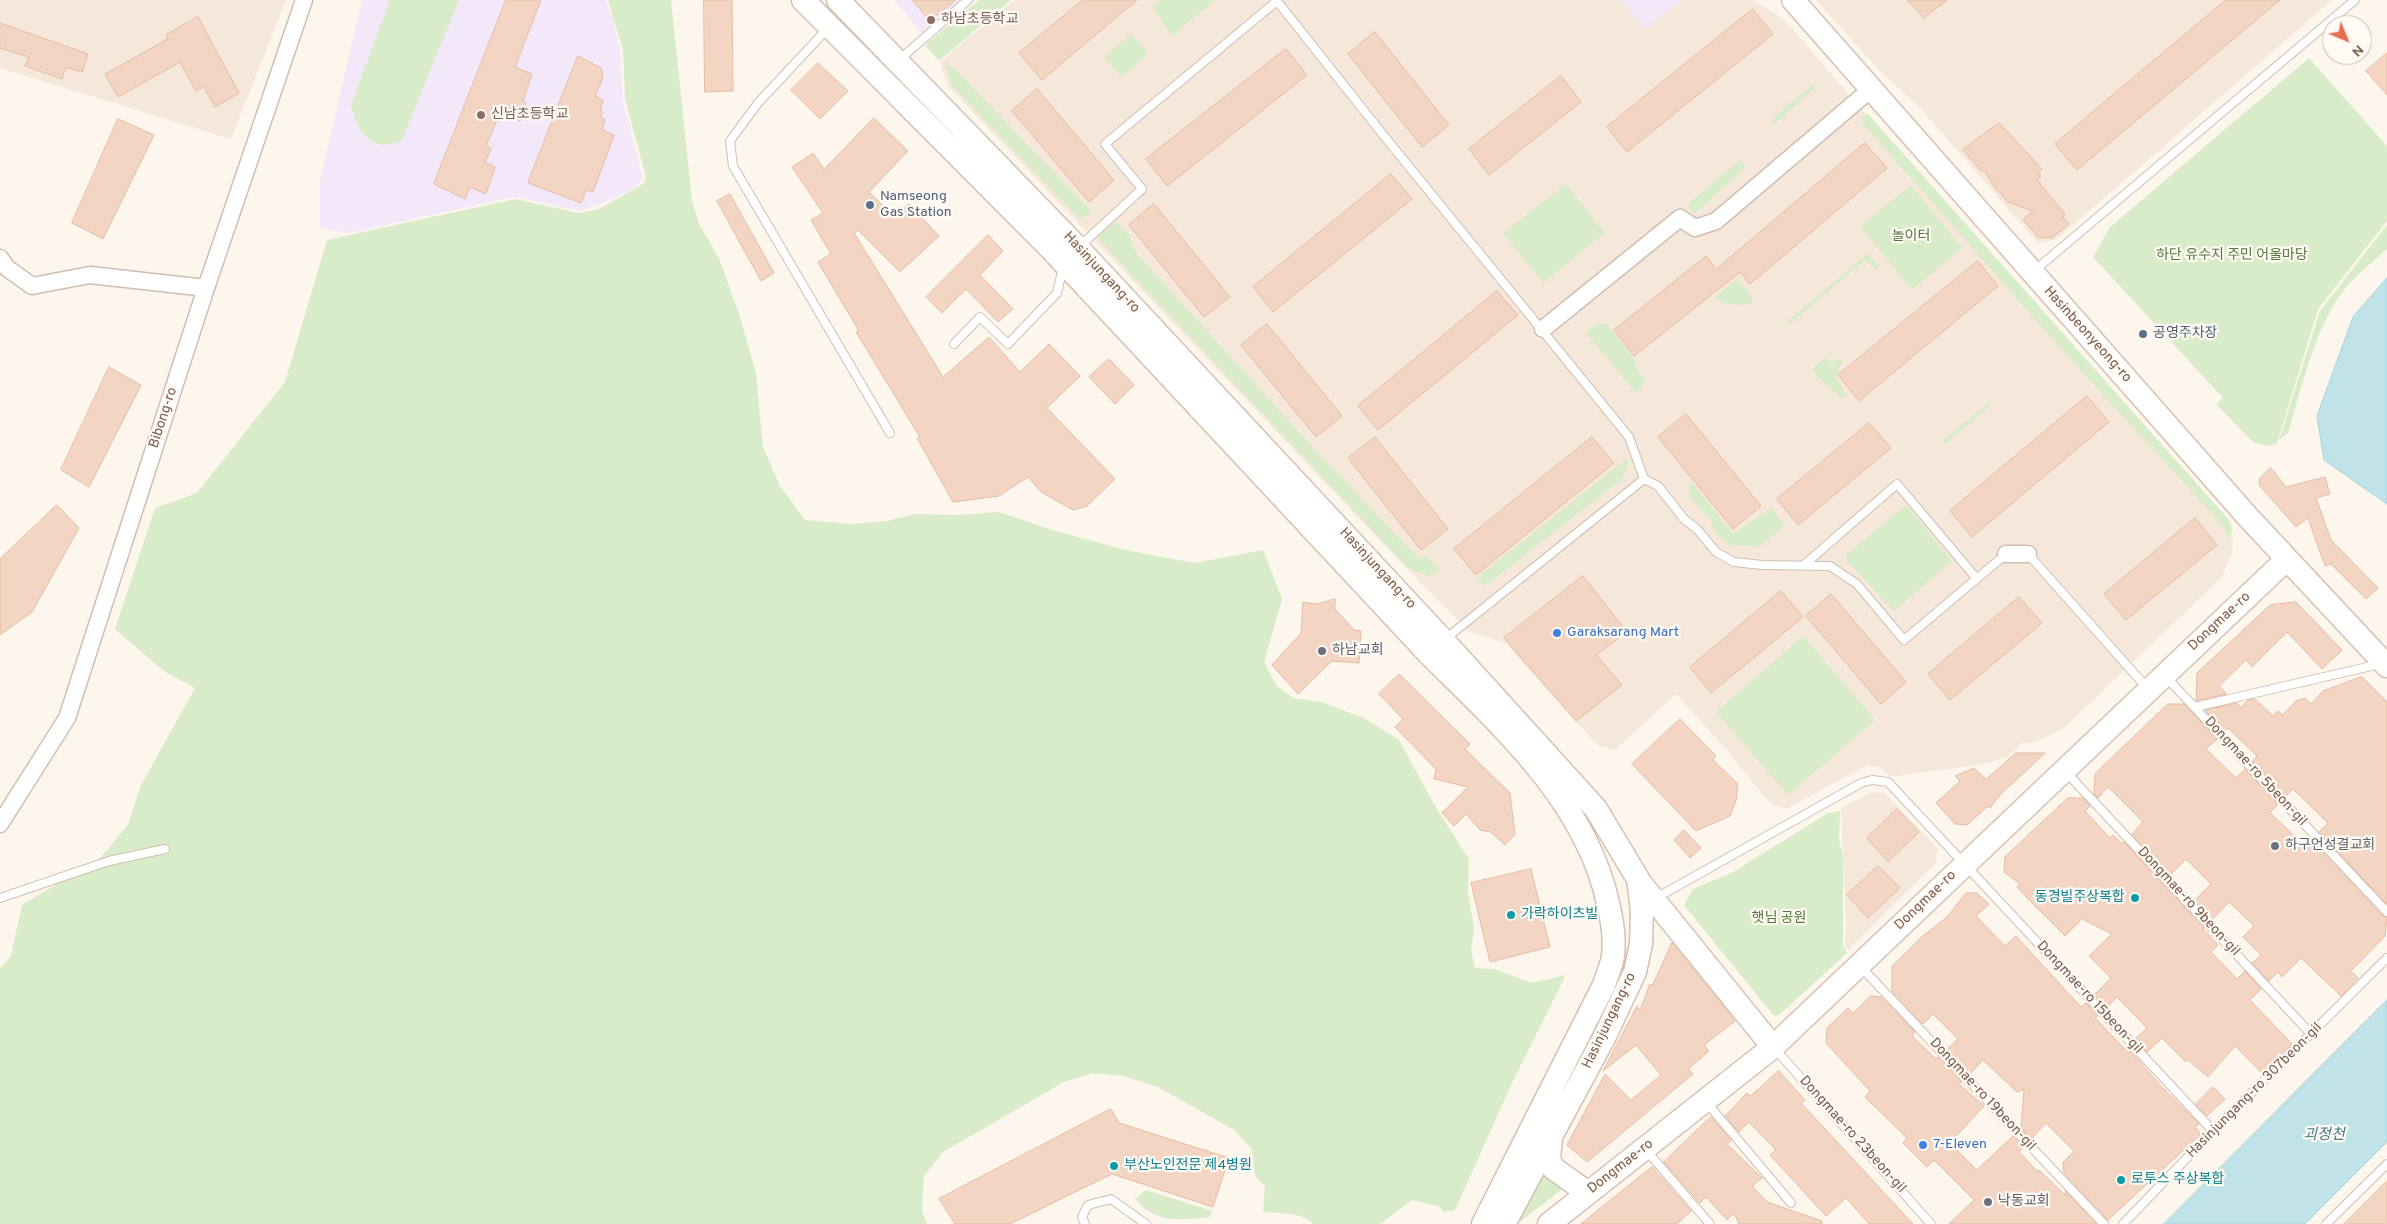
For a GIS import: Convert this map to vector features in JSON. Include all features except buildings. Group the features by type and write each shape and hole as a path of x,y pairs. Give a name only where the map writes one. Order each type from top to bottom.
{"street":[{"name":"Bibong-ro","path":"0,824 68,718 206,288 304,0"},
{"name":"Hasinjungang-ro","path":"804,0 880,77 1071,255"},
{"name":"Hasinbeonyeong-ro","path":"1793,0 2287,559 2385,664"},
{"path":"830,26 843,5"},
{"name":"Hasinjungang-ro","path":"843,5 1071,255 1436,647 1596,809 1638,879 1642,911 1641,944 1635,972 1605,1036 1504,1224"},
{"path":"880,77 897,62"},
{"path":"1543,329 1680,218 1695,228 1716,221 1872,89"},
{"path":"0,258 7,268 32,286 90,275 206,288"},
{"path":"2006,554 2028,554"},
{"name":"Dongmae-ro","path":"1556,1222 1588,1193 1773,1047 2287,559"},
{"name":"Hasinjungang-ro","path":"1436,647 1557,792 1581,831 1600,872 1611,916 1613,955 1604,985 1483,1224"},
{"path":"1638,879 1773,1047"},
{"path":"1551,1137 1549,1158 1553,1168 1588,1193"}],"lane":[{"path":"897,62 968,0"},
{"path":"2032,272 2355,0"},
{"path":"954,344 980,317 1008,344 1057,294 1071,255 1142,189 1105,144 1277,1 1629,437 1644,479 1658,486 1684,519 1696,529 1716,552 1734,562 1762,565 1830,566 1857,584 1904,640 2006,554"},
{"path":"830,26 758,103 730,141 733,166 890,433"},
{"path":"1436,647 1644,479"},
{"path":"1804,565 1897,484 1977,579"},
{"name":"Dongmae-ro 5beon-gil","path":"2028,554 2157,682 2195,708 2387,912"},
{"path":"2195,708 2385,664"},
{"name":"Dongmae-ro 9beon-gil","path":"2064,770 2311,1034"},
{"name":"Dongmae-ro 15beon-gil","path":"1654,899 1844,792 1872,780 1888,782 2213,1131"},
{"path":"0,898 109,861 165,849"},
{"name":"Hasinjungang-ro 307beon-gil","path":"2123,1224 2213,1131 2387,958"},
{"name":"Dongmae-ro 19beon-gil","path":"1859,965 2104,1224"},
{"name":"Dongmae-ro 23beon-gil","path":"1773,1047 1931,1224"},
{"path":"1704,1101 1791,1203"},
{"path":"1645,1148 1710,1224"},
{"path":"2326,1224 2387,1164"},
{"path":"1085,1224 1082,1217 1088,1205 1111,1200 1120,1204 1146,1224"}],"shaded area":[{"path":"0,0 286,0 231,139 0,68"},
{"name":"신남초등학교","path":"362,0 605,0 613,18 620,49 623,100 643,178 636,187 610,200 580,211 514,197 349,233 320,228 320,181"},
{"name":"하남초등학교","path":"894,0 976,0 927,40"},
{"path":"1014,0 1753,0 1784,19 2225,522 2233,537 2232,553 2222,577 2065,727 2036,742 2023,743 2007,757 1984,764 1890,777 1879,767 1867,765 1786,809 1773,805 1763,795 1726,749 1676,694 1615,750 1597,745 1505,643 1469,632 947,85 940,62"},
{"path":"1620,0 1681,0 1645,29"},
{"path":"1816,0 2332,0 2057,239 2038,243 1921,109 1878,69"},
{"path":"1873,792 1885,793 1938,849 1936,863 1848,950 1845,946 1846,925 1841,808"}],"green space":[{"path":"390,0 459,0 402,140 382,145 368,138 362,131 357,124 351,105"},
{"path":"608,0 671,0 692,201 699,224 719,258 741,320 756,374 763,447 780,486 805,520 851,524 887,521 914,514 959,515 999,512 1055,531 1126,550 1194,563 1263,550 1282,599 1264,662 1276,685 1293,698 1321,702 1364,718 1399,740 1435,806 1469,859 1468,892 1474,929 1471,950 1475,968 1495,969 1531,983 1566,975 1512,1083 1455,1210 1444,1212 1439,1206 1412,1200 1380,1224 1313,1224 1303,1217 1296,1215 1263,1212 1265,1187 1255,1176 1252,1149 1234,1130 1158,1087 1123,1076 1092,1073 1064,1082 943,1152 924,1176 922,1211 927,1224 0,1224 0,968 11,956 22,905 74,874 91,869 128,825 140,787 195,688 165,672 115,629 155,508 197,493 285,382 327,240 515,199 578,213 599,209 643,184 646,177 625,99 623,50"},
{"path":"979,0 1011,0 939,61 925,45"},
{"path":"1160,0 1215,0 1172,36 1152,7"},
{"path":"1131,34 1148,54 1121,77 1104,57"},
{"name":"하단 유수지 주민 어울마당","path":"2309,58 2387,146 2387,221 2318,309 2277,443 2267,446 2254,443 2216,404 2223,398 2093,257 2110,227"},
{"path":"945,62 954,68 1092,212 1080,219 951,85"},
{"path":"1812,85 1818,86 1773,125 1772,122 1775,116"},
{"path":"1868,114 2229,520 2233,530 2227,539 2225,529 2207,508 2062,350 1863,124 1861,116"},
{"path":"1740,160 1746,167 1694,214 1689,208 1690,202"},
{"path":"1566,184 1605,233 1543,283 1503,233"},
{"name":"놀이터","path":"1911,185 1962,248 1912,290 1860,226"},
{"path":"1117,222 1130,237 1137,254 1319,454 1419,559 1426,556 1440,569 1429,576 1409,569 1101,242 1098,233"},
{"path":"2387,225 2387,249 2345,289 2326,320 2310,358 2288,433 2279,440 2320,311"},
{"path":"1868,253 1879,267 1876,270 1865,260 1790,324 1787,322"},
{"path":"1737,279 1753,299 1751,305 1726,304 1714,298"},
{"path":"1597,324 1608,325 1635,361 1635,366 1646,382 1635,392 1586,333"},
{"path":"1825,357 1831,362 1843,358 1836,378 1847,396 1840,397 1812,369"},
{"path":"1991,401 1988,408 1945,444 1942,443 1943,440"},
{"path":"1626,459 1629,463 1622,479 1485,586 1477,578"},
{"path":"1690,481 1733,534 1771,508 1785,525 1759,547 1730,545 1720,538 1712,527 1711,520 1690,498"},
{"path":"1906,505 1952,561 1894,611 1848,562 1846,555"},
{"path":"1803,636 1875,720 1788,795 1716,712"},
{"name":"햇님 공원","path":"1840,811 1839,840 1843,855 1843,946 1847,953 1779,1015 1774,1016 1684,905 1693,889 1733,872 1828,813"},
{"path":"1541,1168 1564,1188 1517,1224 1513,1224"},
{"path":"1146,1190 1212,1211 1210,1217 1178,1219 1152,1213 1135,1199"}],"water":[{"path":"2387,278 2387,504 2324,460 2317,416 2353,317"},
{"name":"괴정천","path":"2387,1000 2387,1142 2305,1224 2164,1224"}],"place":[{"name":"하남초등학교","path":"931,20"},
{"name":"신남초등학교","path":"481,115"},
{"name":"Namseong Gas Station","path":"870,205"},
{"name":"공영주차장","path":"2143,334"},
{"name":"Garaksarang Mart","path":"1557,633"},
{"name":"하남교회","path":"1322,651"},
{"name":"하구언성결교회","path":"2275,846"},
{"name":"동경빌주상복합","path":"2135,898"},
{"name":"가락하이츠빌","path":"1511,915"},
{"name":"7-Eleven","path":"1923,1145"},
{"name":"부산노인전문 제4병원","path":"1114,1166"},
{"name":"로투스 주상복합","path":"2121,1180"},
{"name":"낙동교회","path":"1988,1202"}]}
